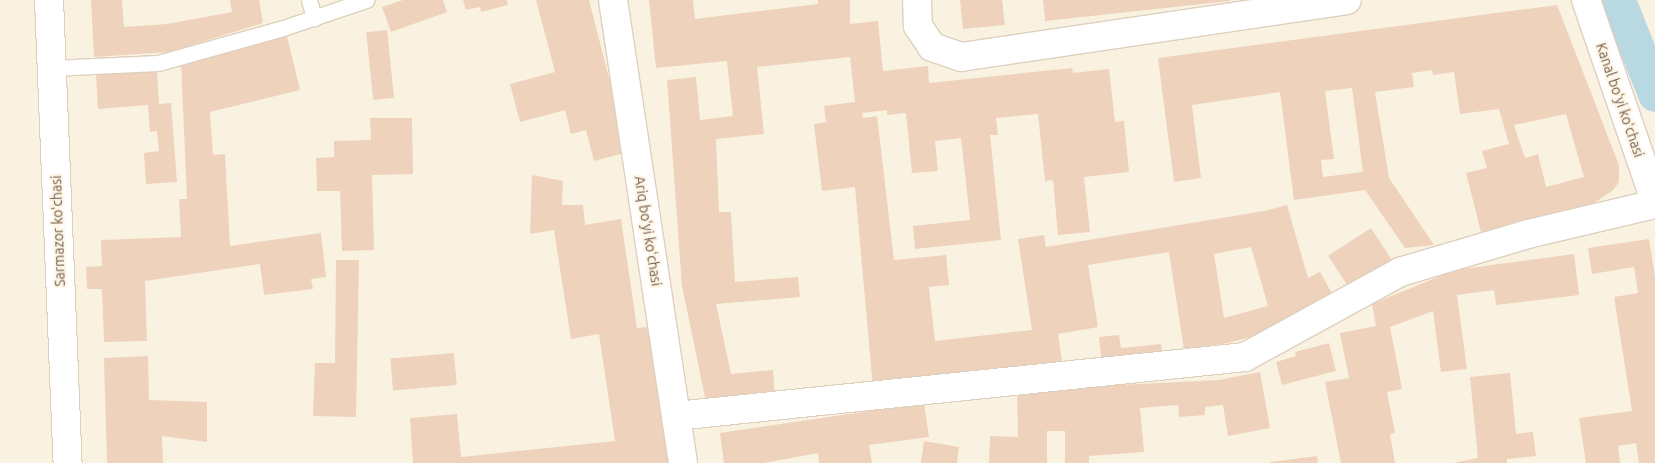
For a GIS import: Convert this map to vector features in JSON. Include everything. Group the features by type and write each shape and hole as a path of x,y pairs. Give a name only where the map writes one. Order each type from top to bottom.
{"street":[{"name":"Sarmazor koʻchasi","path":"49,0 68,463"},
{"name":"Ariq boʻyi koʻchasi","path":"614,0 683,463"},
{"path":"917,0 918,26 932,47 961,57 1347,0"},
{"name":"Kanal boʻyi koʻchasi","path":"1586,0 1655,200"},
{"path":"676,416 1245,357 1400,272 1528,234 1655,204"}],"lane":[{"path":"309,0 314,18"},
{"path":"52,68 158,63 314,18 366,0"}],"building":[{"path":"91,0 122,0 124,27 167,24 232,12 230,0 259,0 263,23 169,52 94,57"},
{"path":"403,0 443,0 447,12 391,32 382,7"},
{"path":"463,0 507,0 508,5 481,12 480,7 466,10"},
{"path":"536,0 589,0 628,152 594,161 586,130 571,134 565,110 520,122 510,84 555,72"},
{"path":"649,0 693,0 695,19 818,4 818,0 850,0 850,24 878,21 883,71 928,66 929,83 1072,68 1073,73 1109,69 1115,122 1124,121 1129,172 1084,177 1090,232 1058,235 1053,180 1045,181 1038,114 996,118 998,135 990,135 1001,240 915,249 913,226 970,220 961,138 935,141 938,171 912,173 906,113 887,115 887,110 862,113 863,118 877,116 894,260 946,255 949,285 929,287 935,341 1032,330 1018,239 1044,235 1046,247 1264,211 1287,205 1308,278 1320,272 1337,302 1296,325 1228,343 1184,350 1169,252 1088,265 1098,327 1058,334 1063,367 873,388 855,187 822,191 814,124 826,122 824,106 855,102 850,57 757,67 764,134 716,139 719,212 731,212 735,282 798,277 800,297 716,304 731,374 773,370 775,401 707,407 682,286 667,80 696,77 700,120 733,116 727,61 656,68","holes":["1251,247 1268,306 1224,318 1214,254"]},
{"path":"960,0 1002,0 1005,25 963,29"},
{"path":"1043,0 1230,0 1230,1 1045,21"},
{"path":"1557,5 1619,165 1619,182 1613,190 1594,203 1481,232 1466,173 1487,168 1482,151 1509,144 1499,109 1460,114 1454,72 1433,75 1432,70 1412,73 1414,87 1375,92 1389,178 1434,245 1405,248 1365,190 1294,200 1280,92 1192,105 1201,178 1174,182 1158,58","holes":["1352,88 1363,172 1323,177 1321,160 1334,159 1325,91","1566,114 1584,177 1546,187 1538,154 1525,158 1514,125"]},
{"path":"387,30 394,98 373,100 366,32"},
{"path":"287,36 300,90 210,112 213,155 225,154 230,246 321,233 326,277 311,279 313,289 264,295 260,264 145,281 147,341 104,342 102,289 87,289 86,267 102,266 101,240 181,237 179,199 187,199 181,62"},
{"path":"157,70 159,104 171,103 177,182 146,184 144,153 159,151 157,131 150,132 148,105 98,109 96,75"},
{"path":"370,118 412,118 413,174 372,175 374,250 342,251 340,191 317,191 316,158 334,157 334,141 371,140"},
{"path":"532,175 563,181 562,205 583,205 585,225 621,219 637,328 648,327 668,463 413,463 410,418 457,414 461,457 615,441 599,334 571,339 554,230 530,234"},
{"path":"1371,228 1394,263 1351,291 1328,256"},
{"path":"1649,239 1655,277 1655,463 1639,463 1636,443 1618,446 1620,463 1586,463 1579,418 1632,411 1614,297 1638,293 1634,267 1592,274 1588,248"},
{"path":"1574,254 1579,295 1496,305 1494,290 1457,295 1467,369 1441,372 1433,311 1390,327 1402,389 1387,392 1395,433 1390,434 1395,463 1341,463 1325,382 1349,378 1340,333 1376,326 1372,304 1455,270"},
{"path":"336,260 359,260 356,417 313,416 315,363 335,363"},
{"path":"1119,335 1121,348 1161,344 1163,359 1102,365 1099,337"},
{"path":"1329,343 1336,371 1282,385 1276,362 1296,356 1295,352"},
{"path":"454,353 457,385 393,390 390,359"},
{"path":"148,356 149,400 207,402 207,442 162,436 163,463 107,463 104,358"},
{"path":"1260,372 1270,428 1228,436 1223,405 1205,407 1205,415 1179,417 1178,405 1140,408 1144,452 1089,456 1089,463 1065,463 1065,431 1047,431 1047,463 989,463 990,436 1018,437 1017,390 1219,380"},
{"path":"1510,373 1516,434 1533,432 1536,456 1507,459 1507,463 1454,463 1478,458 1470,377"},
{"path":"924,403 929,437 869,445 872,463 819,463 818,453 764,463 724,463 720,433"},
{"path":"924,441 959,447 957,463 921,463"},
{"path":"1317,456 1318,463 1270,463 1270,462"}],"waterway":[{"path":"1618,0 1655,94"}]}
